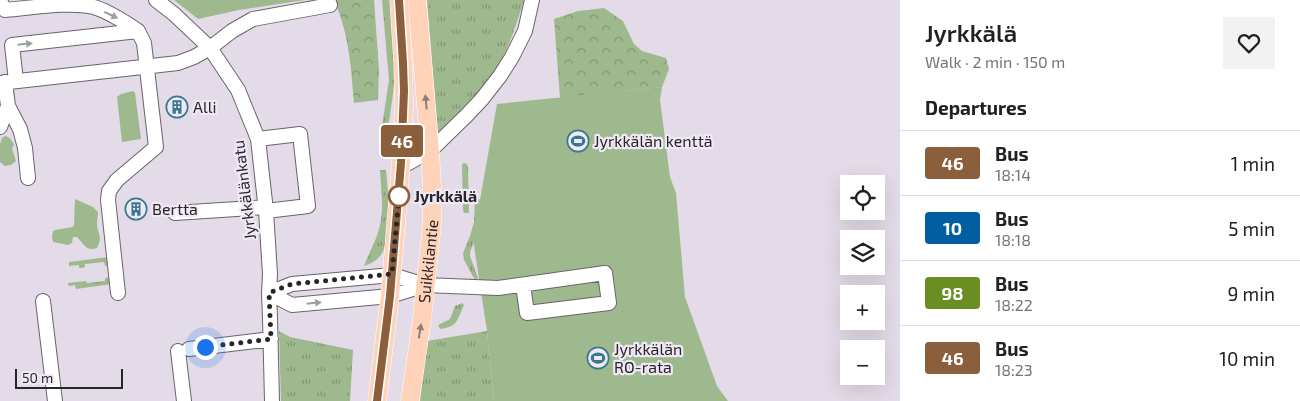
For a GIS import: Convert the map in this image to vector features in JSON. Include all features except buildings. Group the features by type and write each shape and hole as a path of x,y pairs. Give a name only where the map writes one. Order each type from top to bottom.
{"main road":[{"name":"Suikkilantie","path":"377,401 390,296 401,167 404,105 399,0"},
{"name":"Suikkilantie","path":"410,401 422,319 432,223 430,150 417,0"}],"street":[{"name":"Jyrkkälänkatu","path":"156,0 210,48 238,90 258,139 266,209 270,274 272,401"},
{"path":"7,82 178,63 210,48 252,19 330,5 328,0"},
{"path":"401,167 430,150 467,115 500,76 525,31 532,0"},
{"path":"0,1 5,10 75,4 95,8 122,20 138,32 144,43 156,147 117,180 109,191 108,200 118,293"},
{"path":"0,127 8,106 7,82 12,45 138,32"},
{"path":"8,106 20,129 25,148 28,178"},
{"path":"175,213 308,206 300,134 258,139"},
{"path":"269,293 292,284 392,274 425,285 498,288 605,274 609,303 526,313 523,285"},
{"path":"269,293 292,305 390,296 425,285"},
{"path":"43,301 55,401"},
{"path":"184,401 184,350 271,339"}],"green space":[{"path":"174,0 305,0 239,10 198,19"},
{"path":"334,0 374,0 379,70 378,100 354,103 346,38"},
{"path":"382,0 390,0 395,71 388,127 382,126 389,80"},
{"path":"427,0 524,0 511,40 492,77 471,104 438,133"},
{"path":"604,8 623,21 634,44 642,51 666,58 669,69 662,87 560,98 554,19 578,11"},
{"path":"662,87 660,100 670,177 676,193 685,297 717,386 728,401 494,401 487,331 473,239 497,104"},
{"path":"133,91 135,93 141,139 122,142 117,97"},
{"path":"5,136 12,140 16,161 11,165 5,166 0,162 0,144"},
{"path":"463,163 467,164 468,167 469,213 464,213 463,210"},
{"path":"380,170 386,170 389,210 388,231 383,252 379,258 364,266 380,225 382,198"},
{"path":"477,197 480,200 475,240 470,252 478,278 475,280 464,260 463,253 474,222 475,198"},
{"path":"75,199 93,207 98,212 97,224 100,238 97,248 88,248 77,237 73,237 72,243 68,245 53,242 53,231 74,226"},
{"path":"109,257 110,265 105,266 104,262 85,264 85,267 79,268 79,265 69,266 69,262"},
{"path":"111,277 112,284 76,289 75,285 69,286 68,283 105,281 105,278"},
{"path":"462,303 464,305 456,322 450,327 440,329 438,325 450,319 455,306"},
{"path":"279,331 290,337 353,350 350,401 281,401"},
{"path":"487,331 494,401 420,401 427,341"}],"bus line":[{"name":"46","path":"377,401 390,296 401,163 404,91 399,0"}],"place":[{"name":"Alli","path":"177,107"},
{"name":"Jyrkkälän kenttä","path":"578,141"},
{"name":"Jyrkkälä","path":"399,196"},
{"name":"Bertta","path":"136,209"},
{"name":"Jyrkkälän RO-rata","path":"598,358"}],"route":[{"path":"205,347 271,339 269,293 292,284 392,274 399,196"}]}
